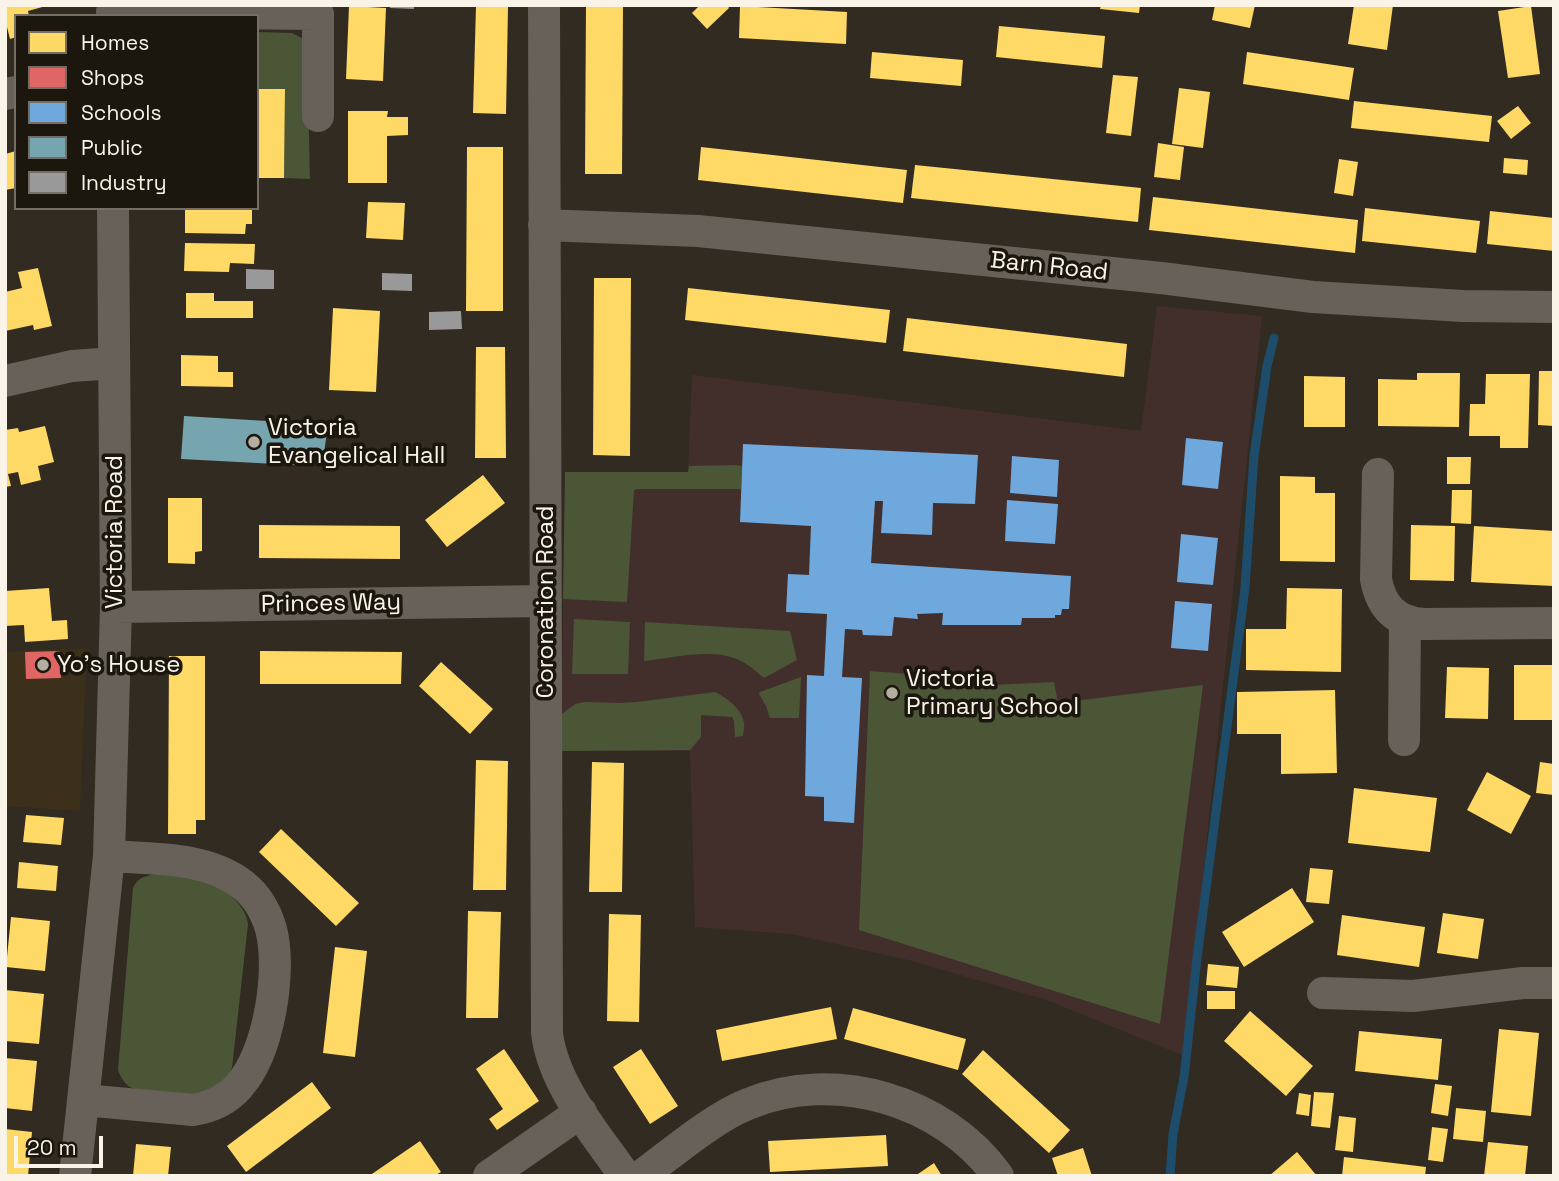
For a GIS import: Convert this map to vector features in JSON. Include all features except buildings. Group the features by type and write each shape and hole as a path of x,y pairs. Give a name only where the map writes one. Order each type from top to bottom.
{"street":[{"name":"Coronation Road","path":"544,5 547,1033 555,1068 565,1087 625,1176"},
{"path":"112,11 318,14 318,116"},
{"name":"Victoria Road","path":"75,1176 109,856 116,607 113,210"},
{"name":"Barn Road","path":"544,225 698,231 1161,278 1314,297 1464,306 1554,307"},
{"path":"5,381 72,366 114,363"},
{"path":"1378,474 1375,573 1380,596 1395,614 1405,621 1424,624 1554,623"},
{"name":"Princes Way","path":"116,607 546,601"},
{"path":"1404,740 1405,621"},
{"path":"84,1100 187,1110 205,1108 224,1100 243,1082 259,1054 268,1024 274,978 273,941 268,921 260,903 243,885 226,874 194,864 109,856"},
{"path":"1323,993 1413,996 1523,983 1554,984"},
{"path":"641,1176 714,1123 746,1105 775,1094 822,1089 856,1092 911,1107 947,1127 979,1153 998,1176"},
{"path":"489,1176 581,1112"}],"shaded area":[{"name":"Victoria Primary School","path":"1157,306 1262,316 1184,1056 1047,1000 908,960 792,934 695,927 690,751 561,751 565,472 688,472 692,375 1141,431"},
{"path":"87,648 80,811 5,806 5,652"}],"green space":[{"path":"259,32 292,33 302,38 307,52 310,179 284,178 285,89 259,89"},
{"path":"689,466 742,466 741,489 634,490 627,602 563,599 565,472 688,472"},
{"path":"574,619 630,622 628,674 572,674"},
{"path":"645,622 790,631 797,660 764,678 737,659 715,654 644,661"},
{"path":"870,671 909,674 952,687 1054,682 1058,703 1203,685 1160,1024 859,930"},
{"path":"801,677 799,718 770,718 760,692"},
{"path":"715,692 729,701 740,713 744,725 743,736 735,737 732,717 701,715 701,737 690,750 561,751 562,714 575,704 637,702"},
{"path":"155,874 195,878 221,888 242,907 248,924 232,1068 216,1086 194,1097 132,1088 122,1079 118,1070 133,888 142,878"}],"waterway":[{"path":"1170,1176 1173,1134 1184,1077 1245,588 1254,456 1267,366 1274,338"}],"place":[{"name":"Victoria Evangelical Hall","path":"254,442"},
{"name":"Yo's House","path":"43,665"},
{"name":"Victoria Primary School","path":"892,693"}]}
